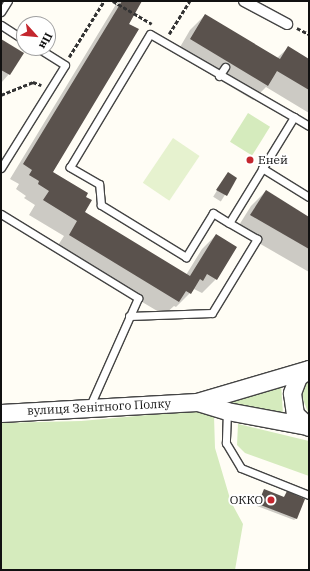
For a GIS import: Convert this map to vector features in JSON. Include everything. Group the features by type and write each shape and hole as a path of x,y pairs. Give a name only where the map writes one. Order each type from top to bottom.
{"street":[{"path":"244,1 286,24"},
{"path":"308,426 295,414 292,393 298,377 309,369"},
{"name":"вулиця Зенітного Полку","path":"1,413 90,406 198,402 309,369"},
{"name":"вулиця Зенітного Полку","path":"198,402 227,411 308,426"}],"lane":[{"path":"1,12 8,1"},
{"path":"1,25 16,35"},
{"path":"129,316 212,312 257,239 213,212 186,257 101,205 99,184 70,167 150,34 219,76 309,126"},
{"path":"1,168 65,65 51,56"},
{"path":"219,76 225,67"},
{"path":"229,222 294,117"},
{"path":"262,168 309,197"},
{"path":"1,214 138,298 90,406"},
{"path":"227,411 226,443 241,468 309,495"}],"path":[{"path":"65,65 104,1"},
{"path":"113,1 157,27"},
{"path":"163,31 170,34 190,1"},
{"path":"1,95 33,82 50,89"}],"green space":[{"path":"248,113 270,127 252,156 230,142"},
{"path":"173,138 200,156 169,201 143,183"},
{"path":"309,378 309,415 301,394"},
{"path":"281,384 283,414 227,403"},
{"path":"193,411 214,416 215,448 231,502 243,524 235,570 1,570 1,423 81,421"},
{"path":"238,424 309,441 309,476 245,453 237,445"}],"building":[{"path":"122,1 142,1 129,24 139,29 53,172 88,193 86,197 92,200 85,212 190,276 216,234 237,247 217,280 207,274 203,281 200,279 191,294 186,291 179,302 69,235 77,221 43,200 49,191 38,184 39,181 29,175 32,170 23,164"},
{"path":"205,14 280,59 288,46 309,59 309,90 277,71 268,86 190,39"},
{"path":"1,39 16,48 16,56 22,56 10,75 1,70"},
{"path":"228,172 237,178 227,196 216,190"},
{"path":"266,190 309,217 309,249 250,215"},
{"path":"264,489 284,497 287,491 305,499 297,519 258,504"}],"place":[{"name":"Еней","path":"250,160"},
{"name":"ОККО","path":"271,500"}]}
